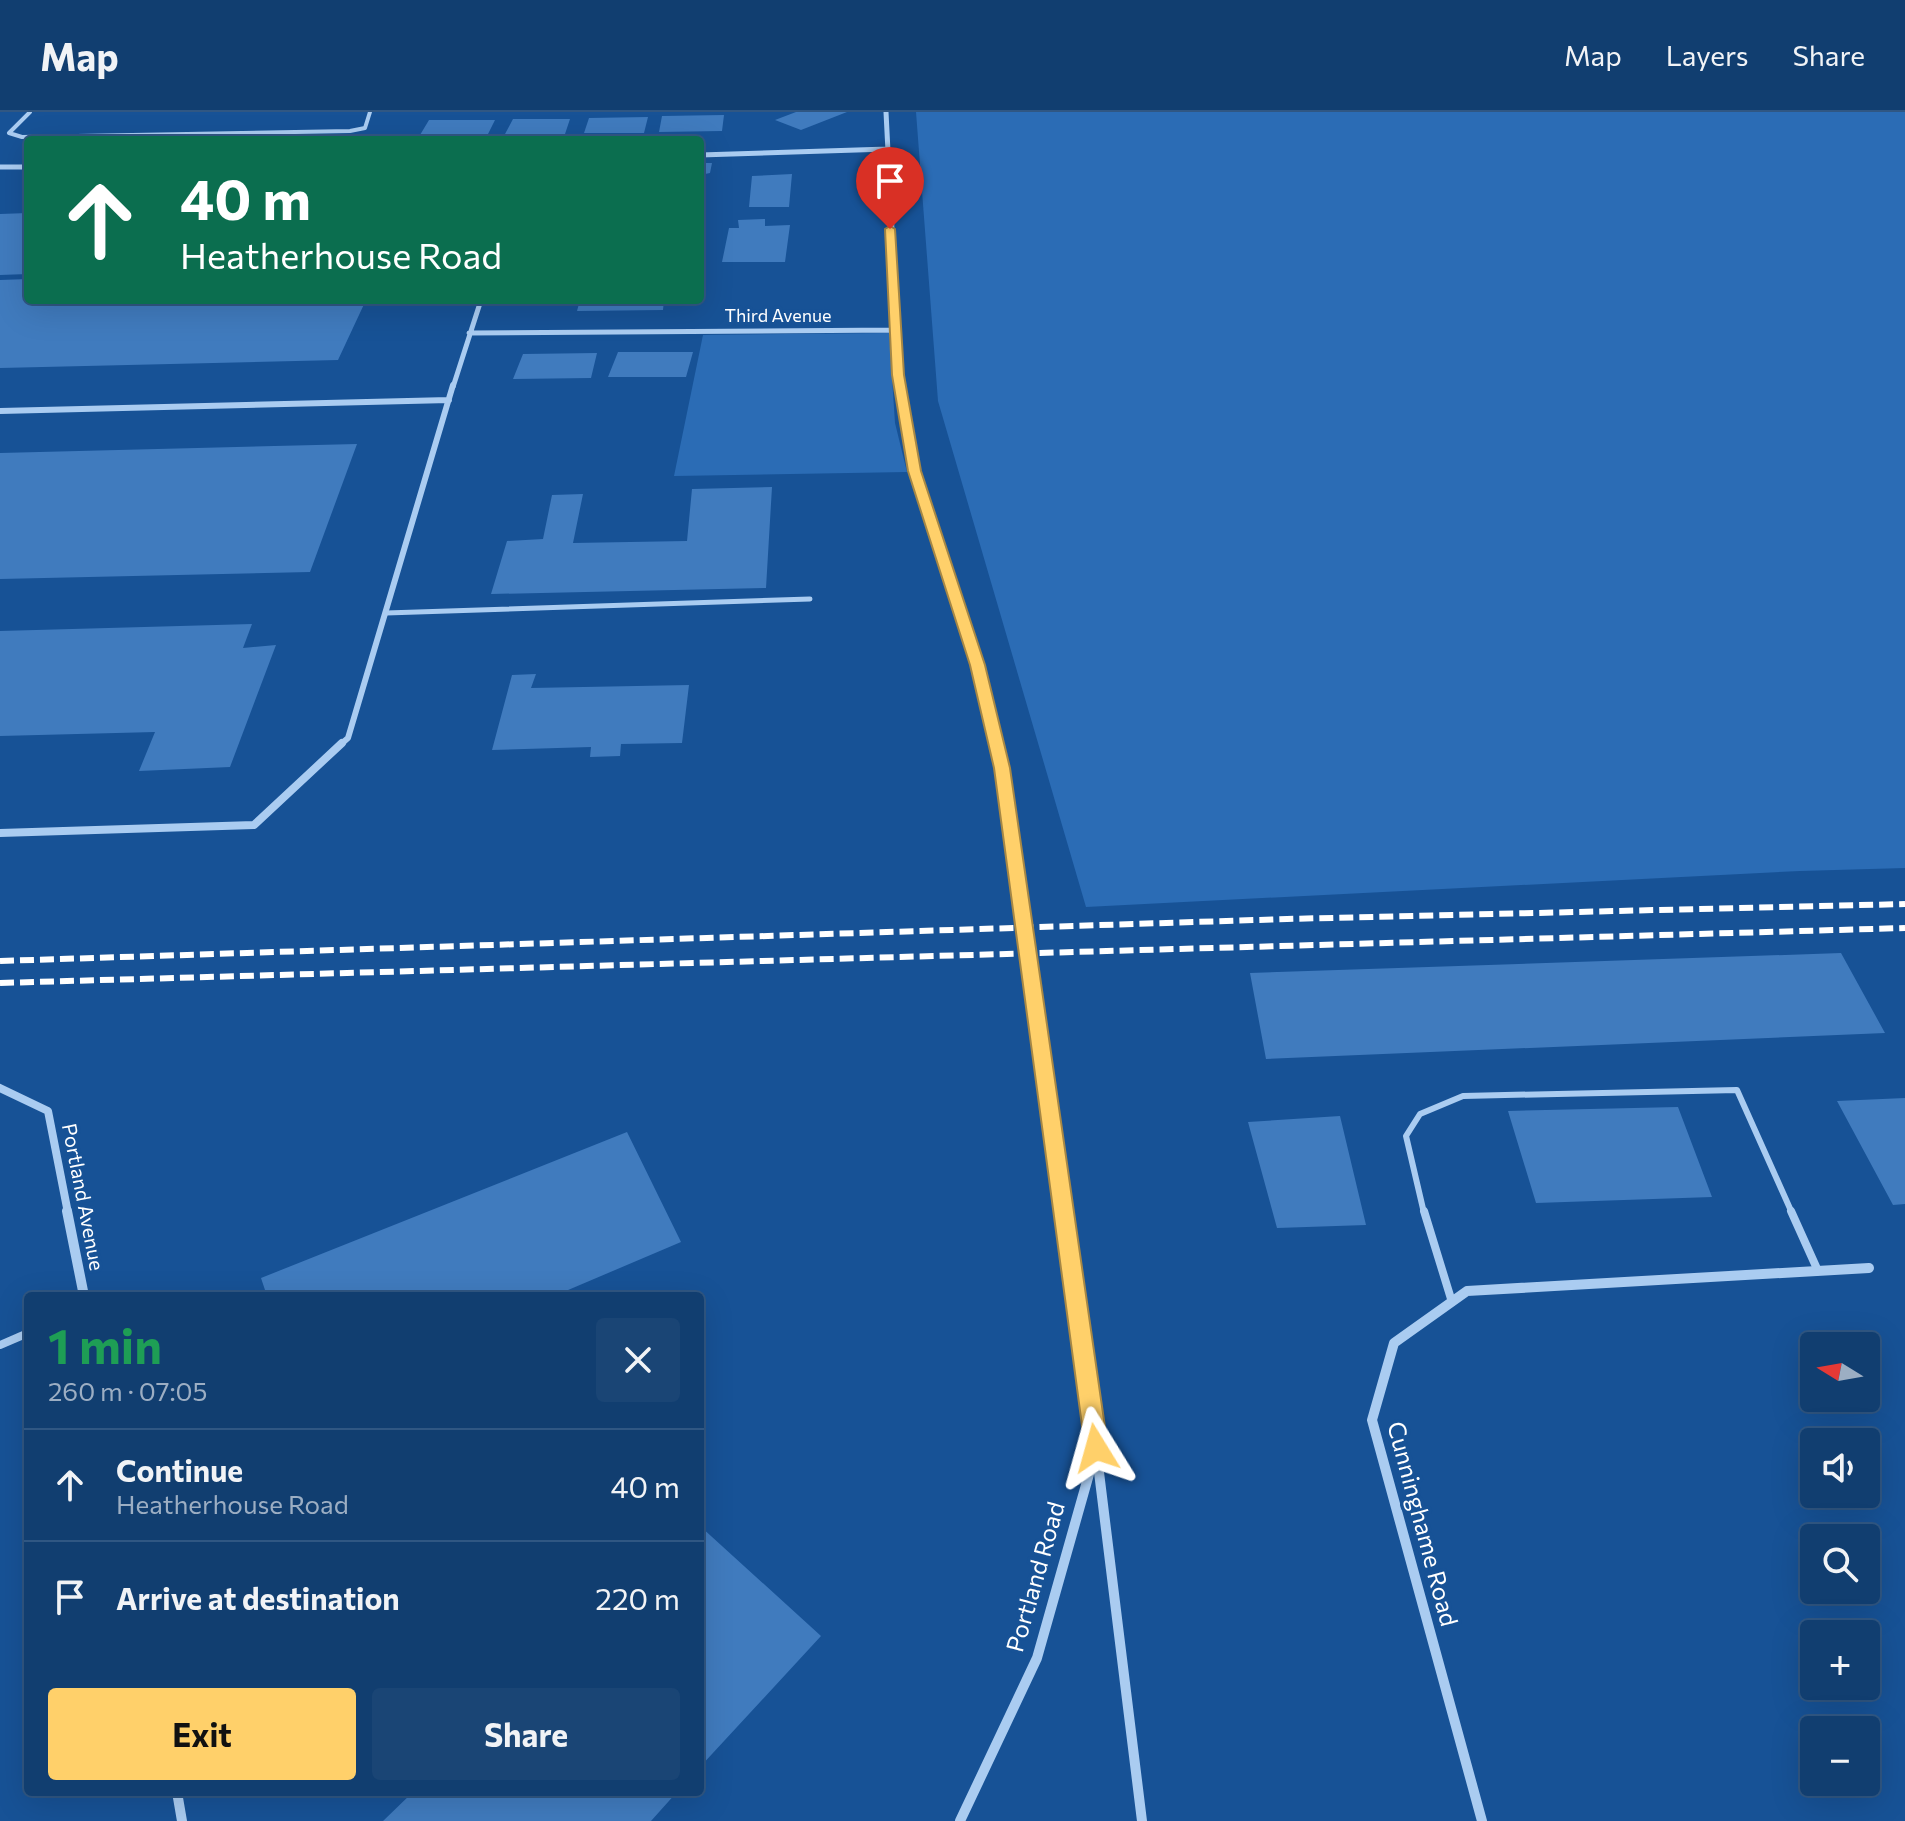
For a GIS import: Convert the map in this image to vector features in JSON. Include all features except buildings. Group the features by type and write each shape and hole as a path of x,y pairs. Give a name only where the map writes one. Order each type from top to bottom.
{"street":[{"name":"Portland Road","path":"886,112 898,375 915,471 978,665 1002,768 1096,1448 1037,1658 960,1821"},
{"path":"704,155 888,149"},
{"path":"0,167 24,167"},
{"path":"0,833 254,825 348,738 480,304"},
{"name":"Third Avenue","path":"469,333 896,330"},
{"path":"0,411 449,400"},
{"name":"Portland Avenue","path":"0,1088 48,1111 83,1292"},
{"name":"Cunninghame Road","path":"1482,1821 1372,1420 1394,1343 1467,1291 1869,1268"},
{"path":"1096,1448 1142,1821"},
{"path":"178,1796 182,1821"}],"lane":[{"path":"24,137 9,133 30,112"},
{"path":"77,136 350,131 365,128 370,112"},
{"path":"386,613 810,599"},
{"path":"1452,1302 1422,1205 1406,1136 1420,1114 1463,1096 1737,1090 1818,1271"},
{"path":"0,1345 24,1335"}],"shaded area":[{"path":"916,112 1905,112 1905,868 1086,907 938,401"},
{"path":"889,333 895,423 907,472 674,476 703,335"}],"railway":[{"path":"0,961 1287,919 1905,904"},
{"path":"0,983 1905,928"}],"route":[{"path":"890,229 898,375 915,471 978,665 1002,768 1096,1448"}]}
